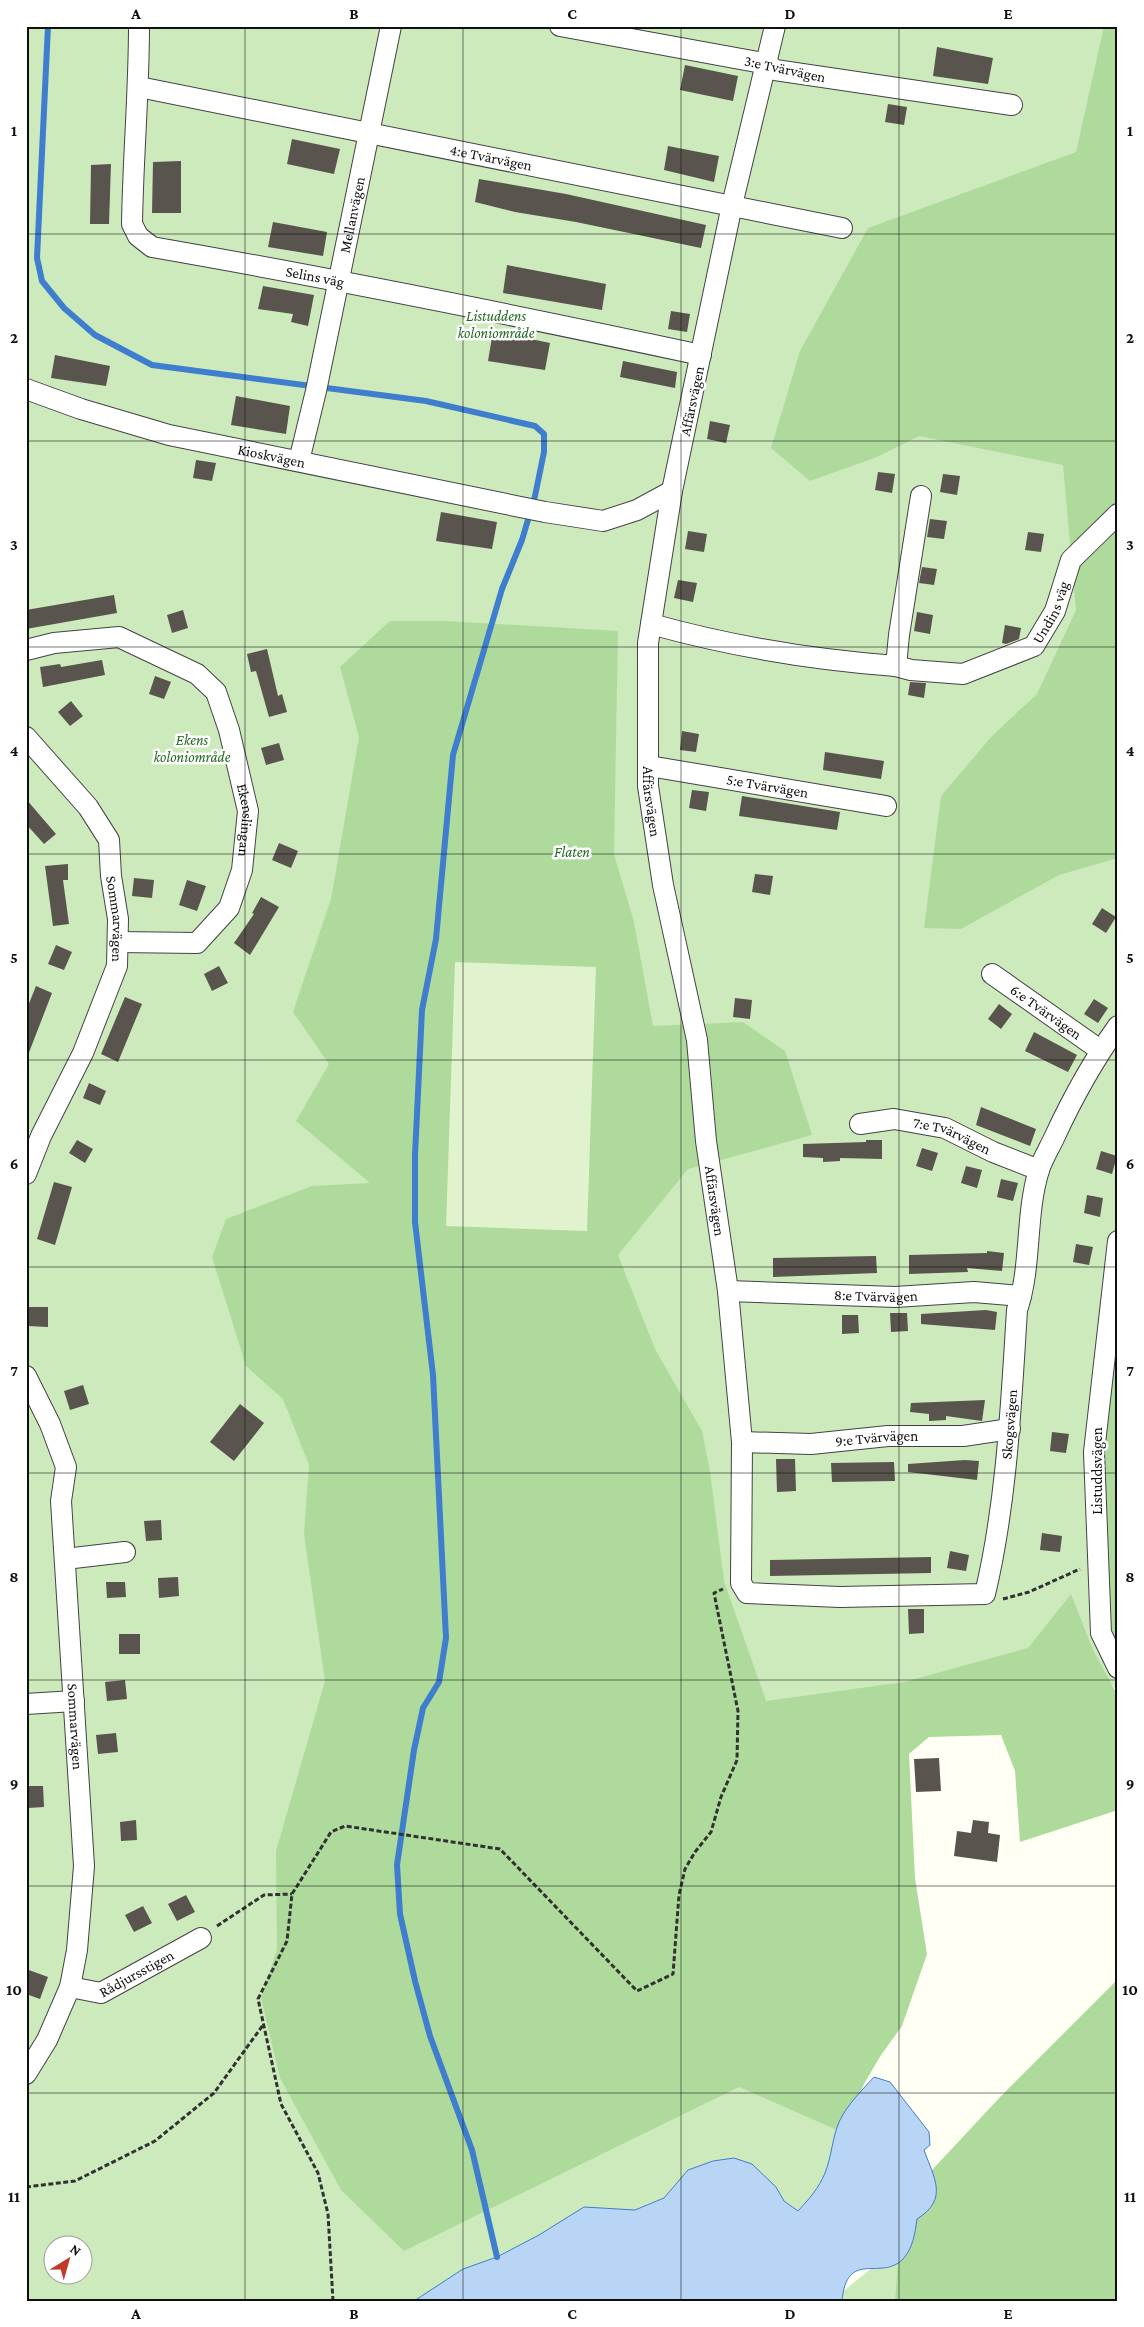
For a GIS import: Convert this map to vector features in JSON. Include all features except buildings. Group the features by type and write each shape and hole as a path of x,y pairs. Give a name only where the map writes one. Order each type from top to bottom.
{"street":[{"name":"Selins väg","path":"139,26 139,87 134,133 132,224 138,236 152,247 338,280 701,355"},
{"name":"Mellanvägen","path":"299,461 316,390 367,132 391,26"},
{"name":"3:e Tvärvägen","path":"560,26 768,64 775,70 1012,105"},
{"name":"Affärsvägen","path":"741,1583 742,1442 728,1291 706,1141 696,1040 663,885 648,786 648,643 672,491 732,205 776,26"},
{"name":"4:e Tvärvägen","path":"139,87 842,228"},
{"name":"Kioskvägen","path":"26,389 81,409 169,435 545,512 603,521 637,510 672,491"},
{"path":"896,666 921,496"},
{"name":"Undins väg","path":"651,624 685,634 769,650 896,666 911,670 963,674 1034,646 1055,611 1071,560 1118,514"},
{"name":"Ekenslingan","path":"26,650 54,642 119,637 197,674 216,692 229,730 248,811 242,870 229,908 197,943 118,942"},
{"name":"Sommarvägen","path":"26,737 88,807 109,840 111,876 118,918 117,966 83,1053 41,1136 26,1174"},
{"name":"5:e Tvärvägen","path":"649,766 886,806"},
{"name":"6:e Tvärvägen","path":"992,974 1100,1050"},
{"name":"Skogsvägen","path":"985,1594 996,1546 1010,1429 1017,1310 1021,1296 1028,1227 1039,1170 1068,1107 1100,1050 1118,1026"},
{"name":"7:e Tvärvägen","path":"860,1124 894,1119 944,1128 993,1152 1039,1170"},
{"name":"Listuddsvägen","path":"1118,1241 1094,1452 1101,1632 1118,1668"},
{"name":"8:e Tvärvägen","path":"728,1291 895,1297 974,1292 1021,1296"},
{"name":"Sommarvägen","path":"26,1376 50,1424 66,1467 61,1501 84,1866 77,1950 70,1987 47,2040 26,2074"},
{"name":"9:e Tvärvägen","path":"742,1442 811,1444 888,1436 963,1436 1010,1429"},
{"path":"66,1559 125,1552"},
{"path":"741,1583 747,1593 840,1597 985,1594"},
{"path":"26,1704 74,1700"},
{"name":"Rådjursstigen","path":"70,1987 101,1993 202,1938"}],"path":[{"path":"985,1594 1004,1600 1029,1592 1065,1574 1098,1562"},
{"path":"332,2301 328,2214 318,2173 282,2104 258,1999 288,1941 292,1894 331,1832 345,1826 500,1849 637,1991 673,1974 679,1895 685,1869 695,1852 711,1832 722,1797 737,1760 738,1711 714,1593 732,1584 741,1583"},
{"path":"202,1938 232,1914 264,1894 292,1894"},
{"path":"26,2187 75,2181 155,2141 214,2093 264,2025"}],"green space":[{"name":"Flaten","path":"26,26 1118,26 1118,1691 1108,1681 897,1683 916,1948 797,2259 840,2294 1118,2066 1118,2301 26,2301"},
{"path":"1104,26 1118,26 1118,858 1059,875 961,929 924,928 941,796 992,736 1037,694 1076,610 1063,465 919,436 877,457 810,481 771,448 800,351 868,228 1076,152"},
{"path":"390,621 447,621 618,631 614,854 634,922 653,1026 743,1022 785,1051 812,1135 688,1169 618,1255 655,1349 702,1431 710,1471 724,1581 766,1701 904,1682 1028,1648 1071,1594 1093,1650 1118,1696 1118,1810 1020,1842 1015,1771 1001,1735 929,1737 909,1754 915,1878 927,1954 902,2026 881,2055 837,2130 739,2087 404,2251 341,2190 280,2078 261,1998 277,1949 276,1851 325,1681 304,1534 309,1465 283,1399 246,1366 212,1257 226,1219 312,1186 370,1183 296,1121 329,1064 293,1012 331,899 359,737 340,667"},
{"path":"455,962 596,967 587,1231 446,1226"},
{"path":"1118,1318 1118,1651 1104,1606 1103,1475"},
{"path":"1118,1979 1118,2301 895,2301 899,2248 932,2170 1002,2095"}],"water":[{"path":"874,2077 890,2082 929,2132 930,2145 924,2150 935,2179 936,2196 933,2204 917,2219 911,2245 903,2259 885,2268 858,2270 851,2275 845,2285 842,2301 414,2301 463,2269 497,2257 539,2235 584,2207 635,2210 664,2198 688,2170 713,2161 734,2158 752,2164 776,2187 784,2201 798,2211 823,2178 837,2126 843,2114"}],"waterway":[{"path":"48,26 37,258 42,281 64,308 95,335 152,365 426,401 535,426 544,434 544,452 535,496 522,540 502,589 453,755 436,939 422,1010 415,1155 415,1222 433,1375 446,1638 439,1682 423,1708 414,1750 397,1865 400,1914 430,2036 472,2150 497,2257"}],"park label":[{"name":"Listuddens koloniområde","path":"496,324"},
{"name":"Ekens koloniområde","path":"192,748"}]}
